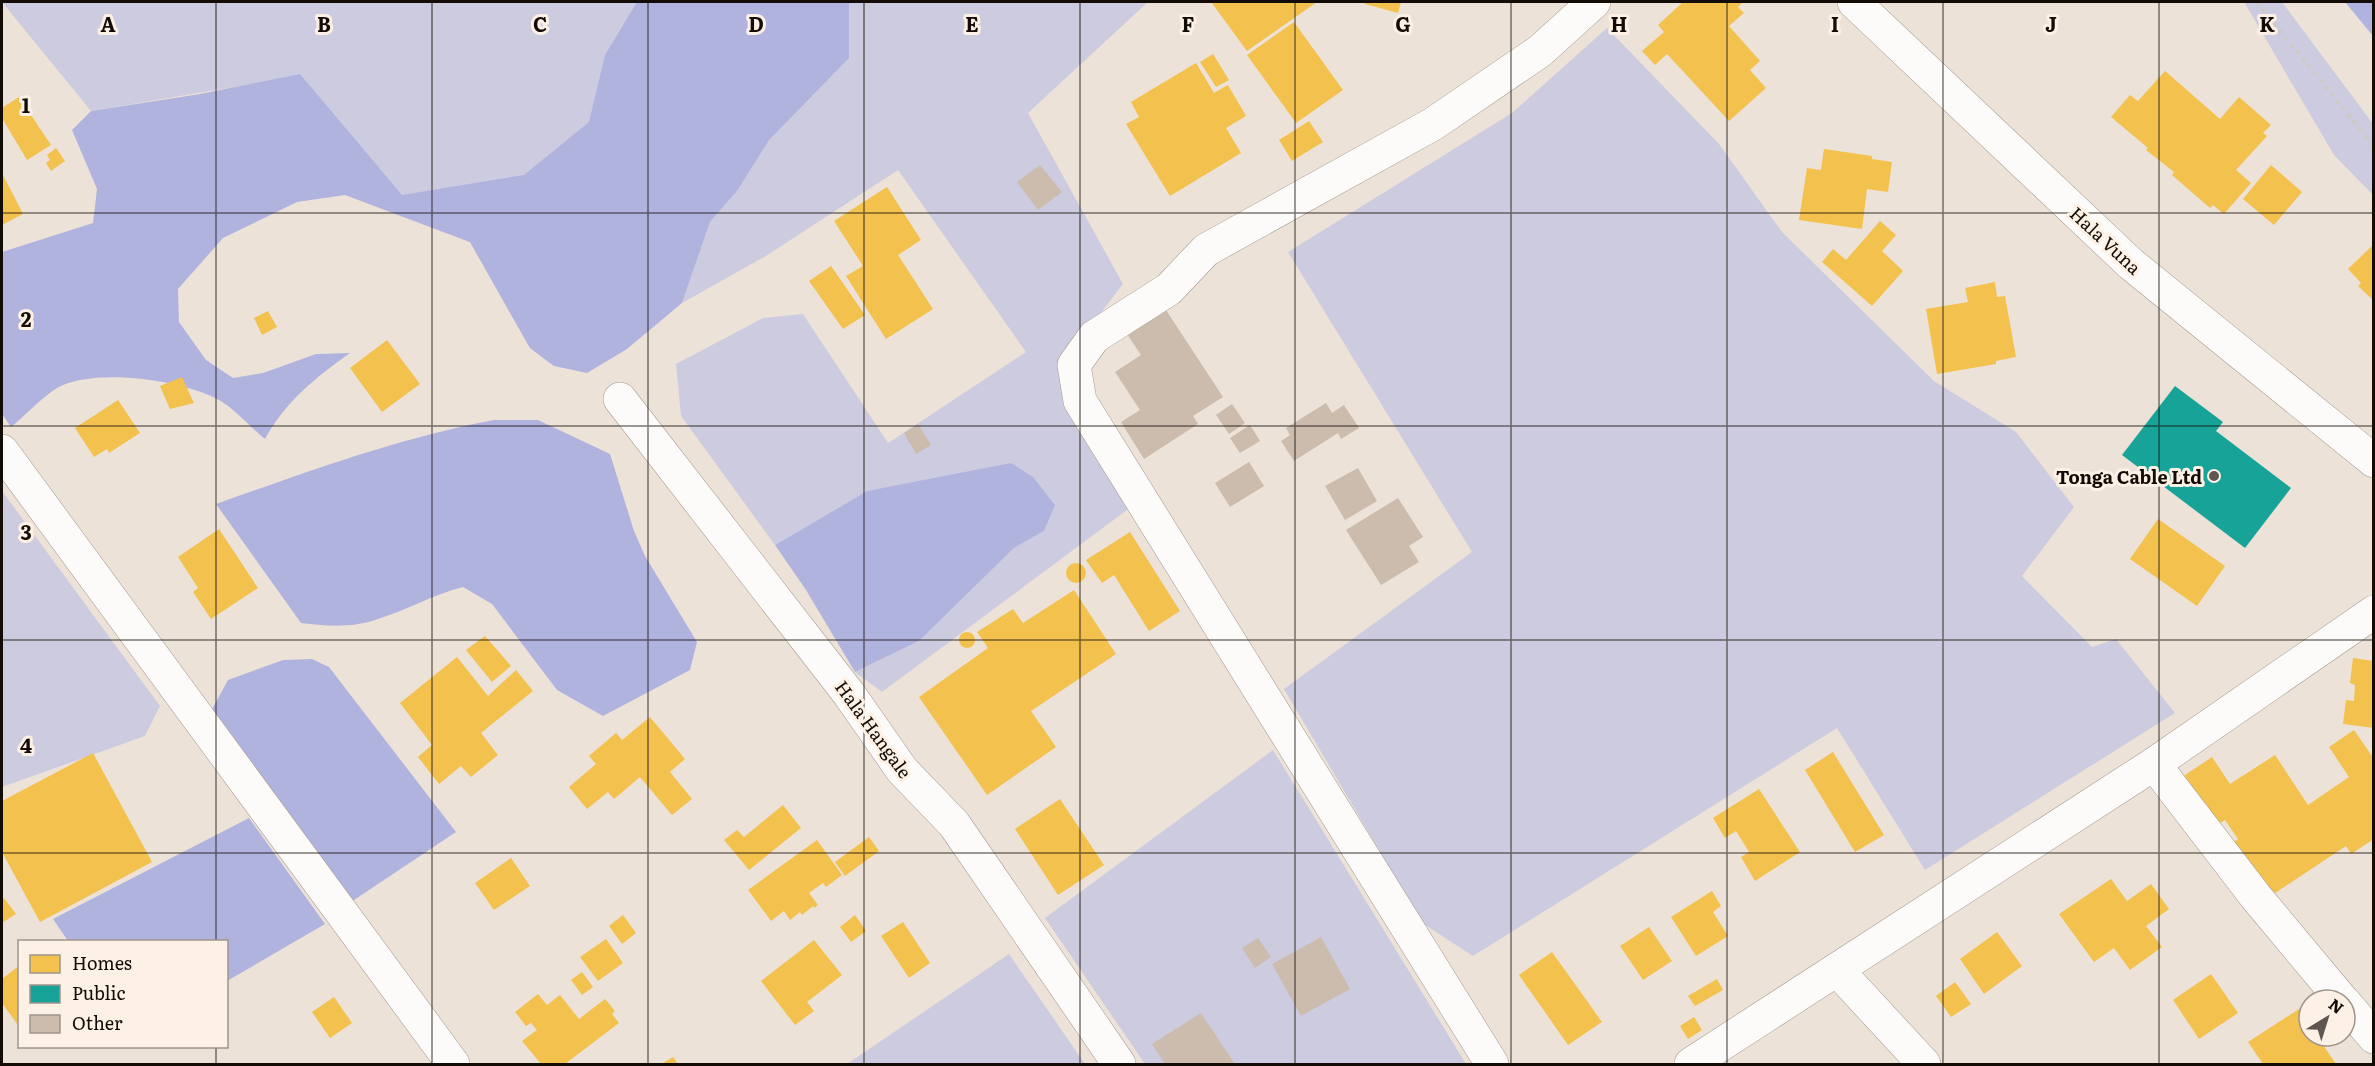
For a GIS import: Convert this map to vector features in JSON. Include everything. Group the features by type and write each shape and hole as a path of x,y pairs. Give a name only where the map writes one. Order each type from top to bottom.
{"street":[{"path":"1492,1065 1080,401 1074,365 1095,337 1169,289 1206,250 1433,124 1540,51 1594,2"},
{"name":"Hala Vuna","path":"1854,2 2131,264 2373,461"},
{"name":"Hala Hangale","path":"620,399 849,694 902,770 954,824 1119,1065"},
{"path":"2,451 453,1065"},
{"path":"1691,1065 2154,764 2373,612"},
{"path":"2154,764 2256,897 2332,988"},
{"path":"1838,971 1923,1065"},
{"path":"2357,1018 2373,1037"}],"path":[{"path":"2257,2 2373,147"}],"shaded area":[{"path":"2,2 787,2 849,58 849,2 1148,2 1028,113 1123,284 1058,368 1066,407 1131,507 882,692 855,672 919,641 1014,548 1044,531 930,480 867,491 775,545 681,416 676,364 763,318 803,314 888,443 1026,352 898,170 766,256 682,303 710,222 737,191 550,341 554,366 530,348 470,242 395,214 263,82 91,111"},
{"path":"2244,2 2282,2 2373,124 2373,195 2334,155"},
{"path":"1607,28 1719,144 1782,232 1934,381 2016,432 2074,507 2022,576 2092,647 2116,639 2175,713 1925,870 1837,728 1473,956 1422,923 1284,689 1472,552 1288,252 1512,113"},
{"path":"2,491 160,706 145,736 2,787"},
{"path":"1273,750 1466,1064 1145,1064 1045,918"},
{"path":"1009,954 1085,1064 847,1064"}],"water":[{"path":"637,2 849,2 849,58 769,140 737,191 710,222 682,303 627,349 587,373 554,366 530,348 470,242 345,195 297,202 223,238 178,289 179,322 206,360 233,378 263,373 316,354 350,353 302,391 282,413 265,439 219,400 183,387 138,379 93,378 57,388 11,427 2,414 2,252 93,223 97,189 72,130 91,111 200,94 300,74 402,195 524,175 589,122 605,55"},
{"path":"2345,2 2373,2 2373,36"},
{"path":"494,420 538,420 610,454 634,531 645,556 697,642 690,670 603,716 557,690 492,604 463,587 366,623 338,626 301,623 216,504 388,446"},
{"path":"1011,463 1033,477 1055,505 1044,531 1014,548 919,641 855,672 806,590 775,545 867,491"},
{"path":"312,659 329,667 456,832 351,902 210,713 228,680 283,660"},
{"path":"249,818 325,924 228,980 228,940 67,940 53,919"}],"building: Homes":[{"path":"1211,2 1317,2 1247,51"},
{"path":"1366,2 1401,2 1398,13 1365,4"},
{"path":"1683,2 1742,3 1738,7 1744,13 1729,26 1760,61 1750,70 1766,88 1729,121 1667,54 1655,65 1642,51 1664,32 1658,25"},
{"path":"1294,22 1343,90 1296,123 1247,55"},
{"path":"1213,54 1229,80 1216,87 1200,62"},
{"path":"1196,63 1214,93 1228,85 1246,116 1226,128 1241,153 1170,196 1126,124 1139,117 1131,102"},
{"path":"2165,71 2220,119 2239,97 2271,125 2263,133 2267,136 2236,170 2251,183 2224,214 2213,205 2210,208 2172,175 2174,172 2146,150 2148,148 2111,117 2130,95 2138,101"},
{"path":"19,97 51,145 27,160 2,118 2,108"},
{"path":"1309,121 1323,142 1292,161 1279,140"},
{"path":"56,148 65,161 51,171 46,163 50,160 47,155"},
{"path":"1824,149 1872,156 1872,159 1892,162 1888,192 1867,189 1862,229 1799,220 1807,168 1821,170"},
{"path":"2271,165 2302,192 2274,225 2243,199"},
{"path":"2,173 23,214 2,225"},
{"path":"887,187 921,240 898,255 933,309 886,339 846,276 863,266 834,221"},
{"path":"1880,221 1896,235 1882,251 1903,271 1872,306 1822,262 1833,249 1846,260"},
{"path":"2374,244 2374,301 2358,286 2361,283 2348,269"},
{"path":"831,266 865,315 843,329 809,281"},
{"path":"1995,282 1997,297 2005,296 2016,357 1996,361 1996,364 1937,374 1926,309 1968,302 1965,288"},
{"path":"268,311 277,327 262,335 254,318"},
{"path":"387,340 420,384 382,412 350,368"},
{"path":"182,377 194,403 170,409 160,386"},
{"path":"118,400 140,433 109,453 107,449 94,457 75,428"},
{"path":"2158,519 2225,566 2197,606 2130,559"},
{"path":"219,529 258,588 211,619 193,592 198,588 178,557"},
{"path":"1130,532 1180,611 1149,631 1114,575 1102,583 1086,560"},
{"path":"1076,563 1083,566 1086,573 1083,580 1076,583 1069,580 1066,573 1069,566"},
{"path":"1074,590 1116,654 1031,711 1056,747 987,795 919,697 988,648 977,632 1013,609 1023,623"},
{"path":"964,632 970,632 975,640 973,646 964,648 959,643 959,637"},
{"path":"485,636 511,666 492,682 466,650"},
{"path":"457,657 488,696 516,670 533,691 481,733 498,755 471,777 461,766 439,784 418,757 432,745 400,703"},
{"path":"2353,658 2374,661 2374,728 2343,724 2346,700 2354,701 2355,685 2350,683"},
{"path":"650,717 685,759 670,772 692,799 672,815 640,777 614,799 608,792 587,809 569,787 596,764 589,756 616,733 622,740"},
{"path":"2354,730 2374,759 2374,839 2351,854 2346,846 2272,895 2229,845 2238,839 2225,820 2212,828 2179,779 2212,757 2230,784 2275,755 2308,805 2349,777 2329,747"},
{"path":"1833,752 1884,835 1855,852 1805,770"},
{"path":"93,753 152,862 40,922 2,852 2,801"},
{"path":"1759,789 1800,852 1755,881 1741,857 1749,852 1736,831 1725,838 1713,818"},
{"path":"1060,799 1104,865 1058,895 1015,829"},
{"path":"783,805 801,828 749,870 724,840 737,830 744,837"},
{"path":"869,837 879,851 845,876 835,862"},
{"path":"817,840 842,875 826,887 823,883 809,893 818,905 814,908 813,906 802,915 800,912 790,920 784,911 771,921 748,890"},
{"path":"511,858 530,886 494,910 475,883"},
{"path":"2111,879 2127,901 2151,884 2169,909 2146,926 2162,947 2130,970 2114,948 2094,962 2059,914"},
{"path":"1712,891 1721,906 1713,912 1728,936 1696,956 1671,917"},
{"path":"4,898 16,914 2,923 2,900"},
{"path":"623,915 636,933 622,944 609,926"},
{"path":"855,915 866,931 851,942 840,927"},
{"path":"903,922 930,963 909,978 881,936"},
{"path":"1649,927 1672,961 1643,980 1620,946"},
{"path":"1997,932 2022,966 1984,994 1960,959"},
{"path":"606,939 623,963 598,981 580,957"},
{"path":"814,940 842,975 807,1002 814,1011 795,1025 761,981"},
{"path":"1552,952 1602,1022 1568,1045 1519,975"},
{"path":"18,967 18,1025 2,1003 2,979"},
{"path":"582,972 593,987 582,995 571,980"},
{"path":"2211,974 2238,1013 2199,1039 2173,1000"},
{"path":"1717,979 1723,990 1695,1006 1688,996"},
{"path":"1955,982 1971,1004 1951,1017 1936,996"},
{"path":"538,994 547,1005 560,995 579,1019 605,999 615,1011 612,1014 619,1023 565,1064 541,1064 522,1041 537,1030 531,1023 526,1026 515,1012"},
{"path":"334,997 352,1023 330,1038 312,1012"},
{"path":"2297,1010 2297,1048 2325,1048 2336,1064 2263,1064 2248,1042"},
{"path":"1694,1017 1702,1030 1688,1039 1680,1026"},
{"path":"673,1057 678,1064 663,1063"}],"building: Public":[{"name":"Tonga Cable Ltd","path":"2175,386 2223,422 2216,431 2291,488 2245,548 2122,455"}],"building: Other":[{"path":"1040,165 1062,192 1038,210 1017,182"},
{"path":"1164,307 1223,397 1193,416 1198,424 1144,459 1121,422 1140,410 1115,372 1141,355 1125,331"},
{"path":"1326,403 1332,413 1344,405 1359,428 1341,439 1338,433 1294,461 1281,441 1290,435 1286,428"},
{"path":"1232,404 1245,423 1229,434 1216,415"},
{"path":"918,424 931,445 916,454 904,433"},
{"path":"1250,425 1260,441 1240,453 1230,438"},
{"path":"1249,462 1264,486 1230,507 1215,483"},
{"path":"1358,468 1377,501 1345,520 1325,486"},
{"path":"1398,498 1423,537 1409,546 1419,562 1381,585 1346,530"},
{"path":"1321,937 1350,989 1301,1016 1272,964"},
{"path":"1258,938 1271,957 1255,968 1242,948"},
{"path":"1201,1013 1235,1064 1165,1064 1152,1044"}],"place":[{"name":"Tonga Cable Ltd","path":"2214,476"}]}
